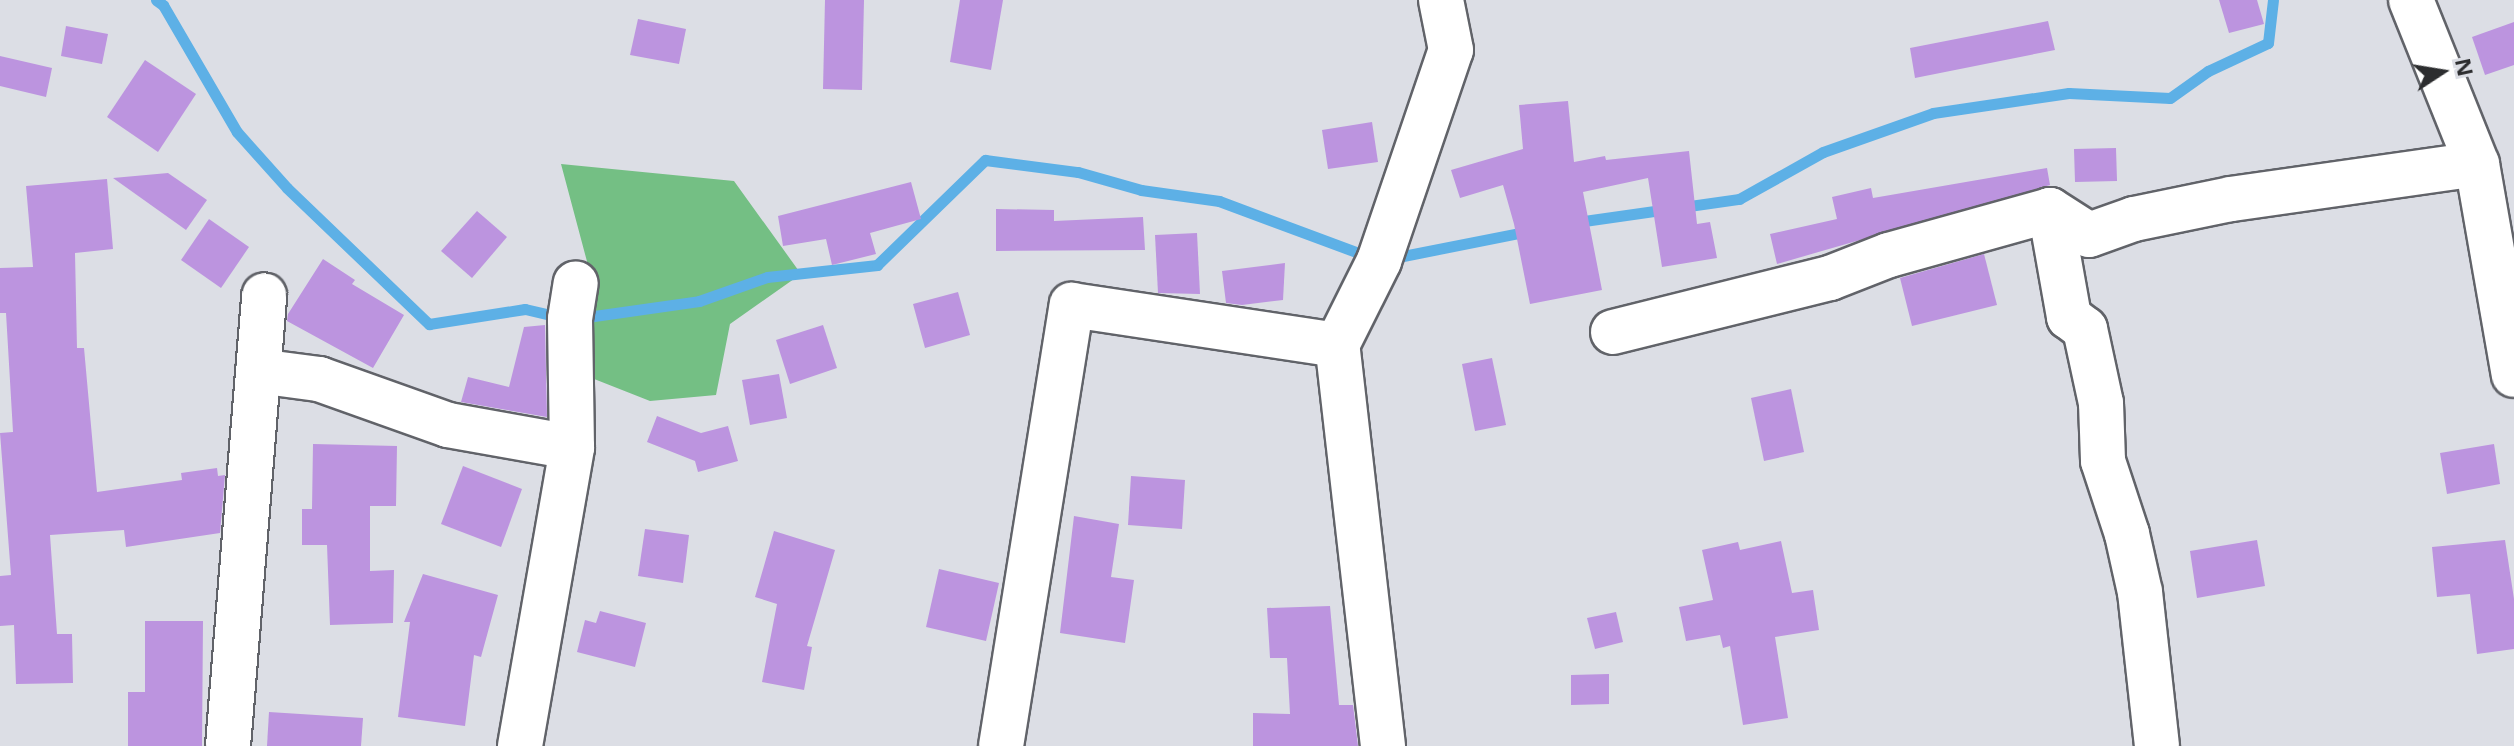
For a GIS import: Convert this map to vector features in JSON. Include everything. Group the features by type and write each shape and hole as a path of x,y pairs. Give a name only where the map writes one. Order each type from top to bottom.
{"street":[{"path":"1383,746 1337,345 1379,261 1451,50 1441,0"},
{"path":"2411,0 2477,164 2514,375"},
{"path":"1613,332 1830,278 1889,255 2050,210 2089,235 2134,219 2231,199 2477,164"},
{"path":"2050,210 2069,317 2085,329 2101,403 2103,461 2127,534 2140,592 2157,746"},
{"path":"520,746 572,447 570,319 576,283"},
{"path":"228,746 264,295"},
{"path":"1001,746 1072,305 1337,345"},
{"path":"258,371 319,379 448,425 572,447"}],"green space":[{"path":"561,164 734,181 801,274 730,324 716,395 650,401 584,375 593,284"}],"building":[{"path":"825,0 864,0 862,90 823,89"},
{"path":"960,0 1003,0 991,70 950,62"},
{"path":"2219,0 2257,0 2264,24 2229,33"},
{"path":"638,19 686,29 679,64 630,55"},
{"path":"2048,21 2055,50 1915,78 1910,48"},
{"path":"2514,22 2514,65 2485,75 2472,37"},
{"path":"66,26 108,34 102,64 61,56"},
{"path":"0,56 52,68 46,97 0,86"},
{"path":"145,60 196,94 158,152 107,117"},
{"path":"1568,101 1574,162 1605,156 1606,160 1689,151 1697,224 1710,222 1717,258 1662,267 1648,178 1583,192 1602,290 1530,304 1503,185 1460,198 1451,170 1523,149 1519,105"},
{"path":"1372,122 1378,162 1328,169 1322,130"},
{"path":"2116,148 2117,181 2075,182 2074,149"},
{"path":"2047,168 2050,185 1777,264 1770,234 1837,219 1832,197 1871,188 1873,198"},
{"path":"168,173 207,200 186,230 113,178"},
{"path":"107,179 113,249 75,253 77,348 84,348 97,492 182,480 181,473 217,468 218,476 225,475 220,533 126,547 124,530 50,535 57,634 72,634 73,683 16,684 14,625 0,626 0,576 11,575 0,433 13,432 6,313 0,313 0,268 33,267 26,186"},
{"path":"911,182 921,219 870,233 876,254 832,265 826,239 783,246 778,216"},
{"path":"996,209 1054,210 1054,221 1143,217 1145,250 996,251"},
{"path":"477,211 507,237 472,278 441,251"},
{"path":"209,219 249,247 221,288 181,260"},
{"path":"1197,233 1200,294 1158,293 1155,235"},
{"path":"1984,254 1997,305 1912,326 1900,278"},
{"path":"323,259 355,280 352,284 404,315 373,368 287,321 288,314"},
{"path":"1285,263 1283,300 1242,305 1226,303 1222,271"},
{"path":"958,292 970,335 925,348 913,304"},
{"path":"545,325 547,417 461,402 468,377 509,387 524,327"},
{"path":"823,325 837,368 790,384 776,340"},
{"path":"1492,358 1506,425 1475,431 1462,364"},
{"path":"779,374 787,418 750,425 742,380"},
{"path":"1791,389 1804,452 1764,461 1751,398"},
{"path":"657,416 701,433 728,426 738,461 698,472 695,461 647,442"},
{"path":"313,444 397,446 396,506 370,506 370,571 394,570 393,623 330,625 327,545 302,545 302,509 312,509"},
{"path":"2494,444 2500,484 2447,494 2440,453"},
{"path":"463,466 522,489 501,547 441,524"},
{"path":"1131,476 1185,480 1182,529 1128,525"},
{"path":"1074,516 1119,524 1111,577 1134,580 1125,643 1060,633"},
{"path":"645,529 689,535 683,583 638,576"},
{"path":"774,531 835,550 807,646 812,647 804,690 762,682 777,604 755,597"},
{"path":"2257,540 2265,586 2197,598 2190,551"},
{"path":"2505,540 2514,599 2514,649 2477,654 2470,594 2437,597 2432,547"},
{"path":"1781,541 1792,593 1813,590 1819,630 1775,637 1788,718 1743,725 1730,646 1723,648 1720,635 1686,641 1679,607 1713,600 1702,550 1738,542 1740,550"},
{"path":"939,569 999,583 986,641 926,627"},
{"path":"423,574 498,595 481,657 474,655 465,726 398,717 410,622 404,622"},
{"path":"1330,606 1339,705 1353,705 1358,746 1253,746 1253,713 1290,714 1287,658 1270,658 1267,608"},
{"path":"600,611 646,623 635,667 577,652 585,620 596,623"},
{"path":"1616,612 1623,642 1595,649 1587,618"},
{"path":"145,621 203,621 202,746 128,746 128,692 145,692"},
{"path":"1609,674 1609,704 1571,705 1571,675"},
{"path":"269,712 363,718 361,746 267,746"}],"waterway":[{"path":"156,0 163,5 237,132 287,188 429,324 525,309 563,318"},
{"path":"1577,222 1739,199 1823,152 1933,113 2069,93 2170,98 2208,71 2268,43 2273,0"},
{"path":"580,318 699,301 767,277 877,265 985,160 1078,172 1141,190 1219,201 1372,258"},
{"path":"1393,258 1529,231"}]}
